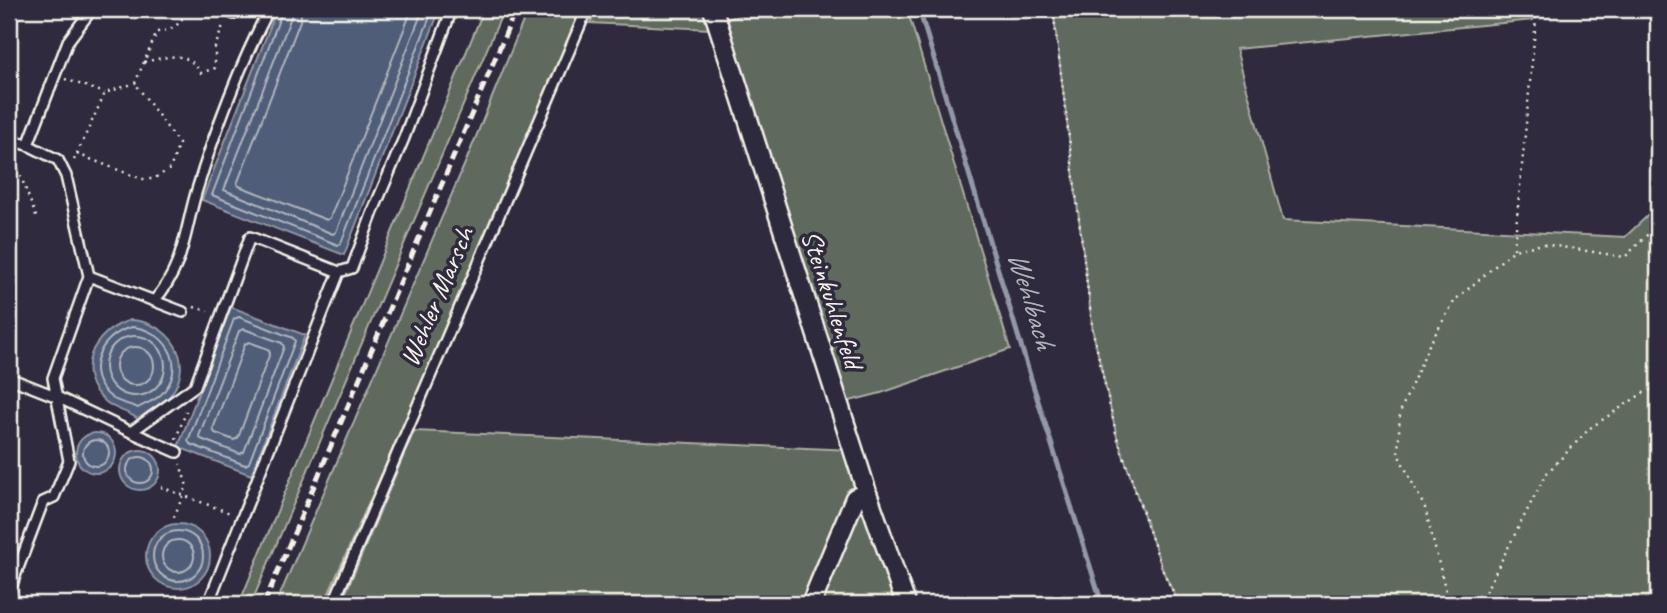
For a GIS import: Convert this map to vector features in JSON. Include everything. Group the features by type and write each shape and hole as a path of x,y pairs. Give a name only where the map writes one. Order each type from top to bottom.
{"street":[{"name":"Steinkuhlenfeld","path":"713,9 867,493 906,604"},
{"path":"811,604 855,498 867,493"}],"lane":[{"path":"28,145 68,41 92,9"},
{"path":"153,301 169,284 180,257 196,193 244,57 269,9"},
{"path":"131,432 195,386 250,237 340,272 352,268 452,9"},
{"name":"Wehler Marsch","path":"333,604 587,9"},
{"path":"9,141 28,145 58,160 66,176 89,276 53,378 69,461 54,497 43,502 9,592"},
{"path":"208,604 340,272"},
{"path":"89,276 183,312"},
{"path":"9,378 175,451"}],"path":[{"path":"55,76 105,93 135,83 157,32 178,26 186,9"},
{"path":"1053,9 1093,332 1117,437 1163,572 1179,604"},
{"path":"1514,250 1537,9"},
{"path":"144,62 173,55 192,61 201,73 215,68 215,47 228,11"},
{"path":"77,154 142,179 153,179 170,169 178,144 135,83"},
{"path":"66,176 105,93"},
{"path":"9,153 14,167 17,166 37,219"},
{"path":"1449,604 1425,508 1398,454 1400,412 1429,345 1455,300 1514,250 1543,244 1625,257 1658,223"},
{"path":"183,312 189,306 221,315"},
{"path":"174,517 187,486 175,451 195,386"},
{"path":"1479,604 1546,474 1590,428 1643,393 1658,387"},
{"path":"161,487 243,518"}],"green space":[{"path":"484,9 504,9 251,604 239,604"},
{"path":"528,9 581,9 461,295 324,604 276,604 469,154"},
{"path":"597,9 704,9 710,29 590,23"},
{"path":"763,9 907,9 1010,349 881,393 838,404 717,22"},
{"path":"1053,9 1534,9 1533,20 1236,49 1283,220 1625,237 1658,206 1658,604 1179,604 1163,571 1117,437 1093,332"},
{"path":"414,431 853,450 906,604 341,604"}],"water":[{"path":"277,9 440,9 344,255 202,200"},
{"path":"231,307 305,335 251,475 178,447"},
{"path":"131,320 156,327 167,335 179,355 181,368 179,380 172,393 139,420 106,402 95,391 90,379 91,354 97,343 106,333"},
{"path":"96,433 110,439 116,453 110,467 96,473 82,467 76,453 82,439"},
{"path":"140,450 154,456 160,470 154,484 140,490 126,484 120,470 126,456"},
{"path":"172,524 184,524 201,533 208,544 208,568 201,579 184,588 172,588 160,583 151,574 146,562 146,550 151,538 160,529"}],"waterway":[{"name":"Wehlbach","path":"919,9 1102,604"}],"railway":[{"path":"264,604 516,9"}]}
